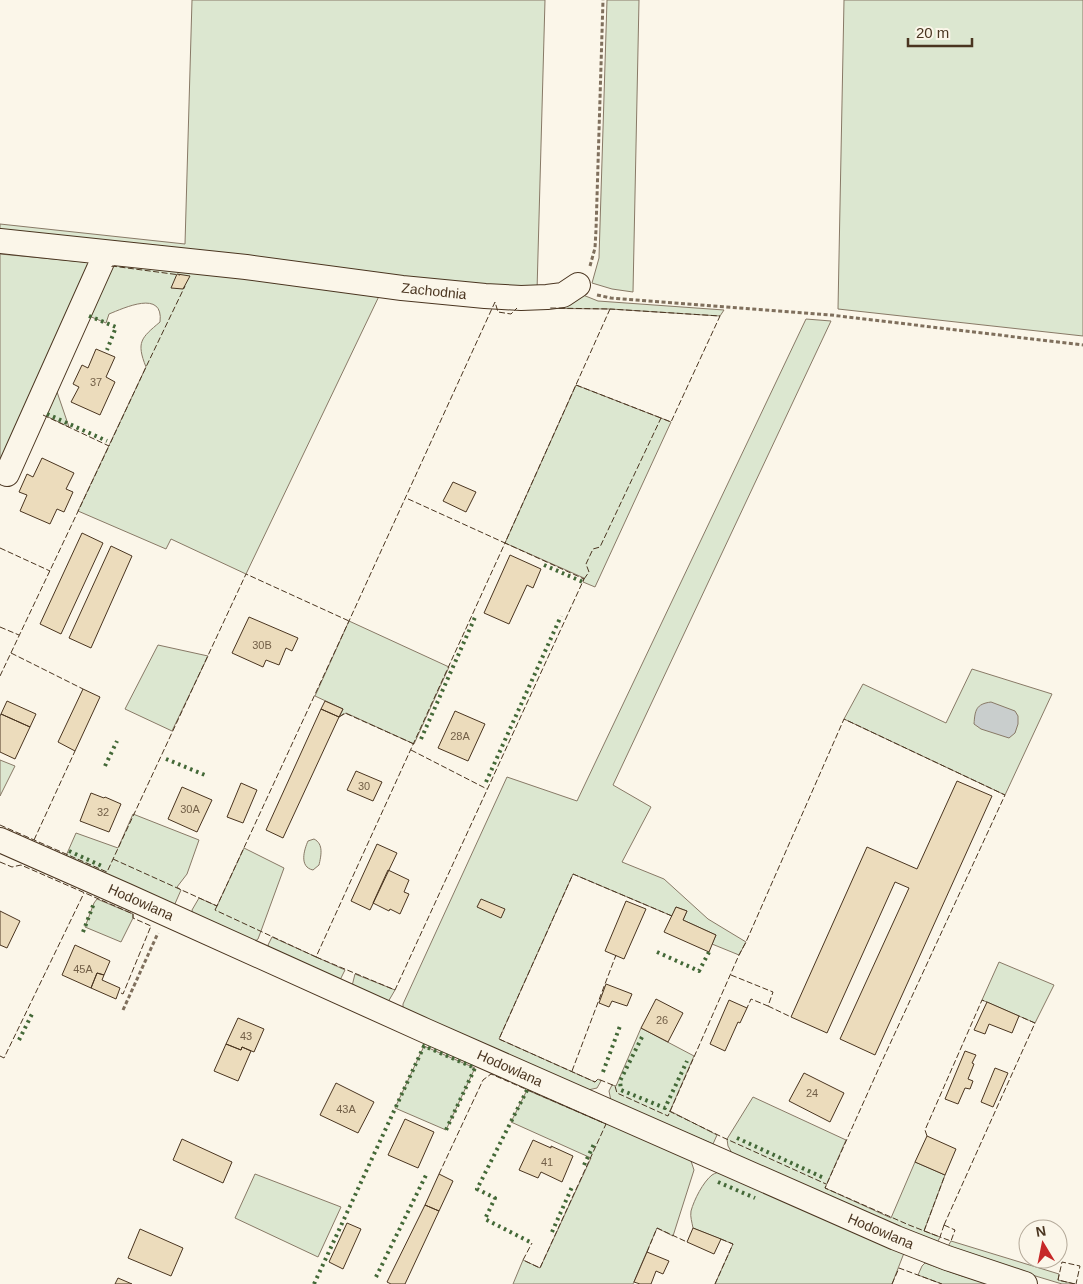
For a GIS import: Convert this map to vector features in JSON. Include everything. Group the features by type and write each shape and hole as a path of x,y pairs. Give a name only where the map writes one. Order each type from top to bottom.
{"street":[{"name":"Zachodnia","path":"0,241 246,267 402,288 485,296 547,297 562,295 578,285"},
{"path":"7,474 106,253"},
{"name":"Hodowlana","path":"0,840 167,913 426,1031 896,1238 956,1261 1025,1284"}],"path":[{"path":"603,0 595,248 591,265 584,280 578,285 598,295 610,298 831,315 1083,345"},
{"path":"123,1010 167,913"}],"green space":[{"path":"192,0 545,0 537,291 0,233 0,224 185,244"},
{"path":"607,0 639,0 633,292 612,289 592,283 599,258"},
{"path":"844,0 1083,0 1083,336 838,309"},
{"path":"0,254 95,263 0,463"},
{"path":"118,260 381,292 246,574 171,539 166,549 78,511 146,367 141,352 142,341 148,332 160,322 160,312 156,306 150,303 133,305 109,314 106,323 89,316 112,266"},
{"path":"583,295 598,301 724,310 720,316 610,309 516,308"},
{"path":"806,319 831,321 613,785 651,807 622,862 664,879 708,919 746,942 739,955 712,944 716,935 683,920 687,911 676,907 672,916 573,874 499,1039 595,1082 598,1079 601,1081 597,1088 588,1090 406,1012 403,1004 507,777 577,801"},
{"path":"576,385 671,422 595,587 583,582 584,578 505,543"},
{"path":"55,386 69,427 42,414"},
{"path":"349,621 449,667 414,744 346,713 339,717 343,709 315,696"},
{"path":"158,645 208,656 172,731 125,709"},
{"path":"972,669 1052,694 1005,795 844,719 863,684 946,723"},
{"path":"0,760 15,766 0,796"},
{"path":"133,814 199,840 187,874 177,887 181,890 174,906 65,858 76,833 118,848"},
{"path":"314,839 321,847 321,854 319,865 313,870 306,865 304,858 308,841"},
{"path":"244,848 284,868 258,939 254,942 193,916 192,910 199,898 217,906"},
{"path":"97,899 133,914 133,918 121,942 85,927"},
{"path":"272,937 345,970 339,982 271,950 268,945"},
{"path":"999,962 1054,985 1035,1023 982,1000"},
{"path":"355,974 395,990 388,1002 352,986"},
{"path":"641,1028 694,1056 670,1111 717,1135 713,1144 611,1101 609,1091 612,1085 616,1086"},
{"path":"424,1046 475,1068 446,1130 395,1108"},
{"path":"527,1090 606,1124 608,1120 684,1155 691,1161 694,1170 673,1236 657,1228 633,1284 513,1284 523,1260 540,1268 591,1158 511,1122"},
{"path":"753,1097 846,1140 825,1188 891,1218 915,1162 945,1175 924,1231 940,1237 937,1243 733,1155 728,1146 727,1139"},
{"path":"723,1170 904,1253 892,1284 715,1284 733,1244 693,1228 691,1213 692,1207 705,1182 712,1175"},
{"path":"255,1174 341,1207 318,1257 235,1218"},
{"path":"951,1241 1018,1261 1018,1269 1043,1269 1059,1274 1058,1280 1075,1284 1062,1284 947,1248"},
{"path":"925,1263 990,1284 942,1284 918,1275"}],"shaded area":[{"path":"991,702 1015,711 1018,716 1015,733 1009,738 981,729 974,724 979,706"}],"building":[{"path":"177,274 190,276 183,289 171,288"},
{"path":"96,349 115,357 106,377 115,382 100,415 71,402 79,387 73,384 82,365 88,368"},
{"path":"42,458 74,473 66,489 73,492 64,512 57,509 50,524 20,511 27,495 19,492 27,474 33,477"},
{"path":"453,482 476,492 466,512 443,501"},
{"path":"82,533 103,543 61,634 40,624"},
{"path":"111,546 132,556 91,648 69,638"},
{"path":"510,555 541,569 533,588 527,585 509,624 484,613"},
{"path":"249,617 298,638 292,651 286,648 279,665 266,660 263,667 232,653"},
{"path":"83,689 100,697 75,751 58,742"},
{"path":"7,701 36,714 30,727 1,714"},
{"path":"325,701 343,709 339,717 321,709"},
{"path":"321,709 339,717 283,838 266,830"},
{"path":"455,711 485,724 468,761 438,748"},
{"path":"1,714 30,727 15,759 0,752"},
{"path":"356,771 382,782 373,801 347,790"},
{"path":"957,781 992,796 875,1055 840,1039 909,888 895,882 827,1033 791,1017 867,847 917,869"},
{"path":"241,783 257,790 243,823 227,817"},
{"path":"182,787 212,800 197,832 168,819"},
{"path":"91,793 121,804 109,832 80,821"},
{"path":"377,844 397,853 370,910 351,901"},
{"path":"388,870 409,880 404,892 409,894 400,914 373,903"},
{"path":"481,899 505,909 501,918 477,907"},
{"path":"626,901 646,909 624,959 605,951"},
{"path":"676,907 687,911 683,920 716,935 709,952 664,932"},
{"path":"0,911 20,921 7,948 0,945"},
{"path":"75,945 110,961 104,975 97,973 91,988 62,975"},
{"path":"97,973 104,975 102,980 120,988 116,999 91,988"},
{"path":"606,984 632,994 627,1006 612,1001 609,1007 599,1003"},
{"path":"656,999 683,1013 668,1042 641,1028"},
{"path":"729,1000 747,1008 740,1023 738,1022 725,1051 710,1044"},
{"path":"987,1002 1019,1016 1012,1033 989,1024 985,1034 974,1030"},
{"path":"238,1018 264,1029 254,1052 242,1047 241,1050 226,1044"},
{"path":"226,1044 241,1050 242,1047 251,1051 238,1081 214,1071"},
{"path":"965,1051 976,1055 968,1079 973,1081 970,1089 965,1088 958,1104 945,1099"},
{"path":"995,1068 1008,1073 993,1107 981,1102"},
{"path":"804,1073 844,1093 830,1122 789,1101"},
{"path":"336,1083 374,1102 358,1133 320,1115"},
{"path":"405,1119 434,1132 418,1168 388,1155"},
{"path":"927,1136 956,1149 945,1175 915,1162"},
{"path":"182,1139 232,1162 223,1183 173,1160"},
{"path":"533,1140 573,1156 562,1182 541,1172 538,1178 519,1170"},
{"path":"439,1174 453,1181 439,1211 425,1205"},
{"path":"425,1205 439,1211 405,1284 391,1284 387,1282"},
{"path":"347,1223 361,1229 343,1269 329,1262"},
{"path":"693,1228 721,1239 714,1254 687,1242"},
{"path":"140,1229 183,1248 171,1276 128,1258"},
{"path":"647,1252 669,1261 663,1274 656,1271 651,1284 640,1284 634,1282"},
{"path":"118,1278 132,1284 115,1284"}],"hedge":[{"path":"89,316 116,327 107,350"},
{"path":"47,414 107,441"},
{"path":"544,565 583,582"},
{"path":"421,739 476,615"},
{"path":"486,782 561,616"},
{"path":"105,766 117,741"},
{"path":"166,759 205,775"},
{"path":"69,851 104,867"},
{"path":"83,932 94,903"},
{"path":"657,952 699,971 709,952"},
{"path":"19,1040 32,1014"},
{"path":"603,1072 620,1026"},
{"path":"642,1037 620,1081 621,1090 665,1108 687,1061"},
{"path":"314,1284 424,1046 475,1068 446,1130"},
{"path":"527,1090 477,1189 495,1198 485,1219 532,1243"},
{"path":"737,1138 824,1178"},
{"path":"584,1165 595,1142"},
{"path":"376,1277 427,1173"},
{"path":"718,1182 755,1198"},
{"path":"552,1232 572,1187"}],"fence":[{"path":"112,267 180,275"},
{"path":"43,415 109,446 185,286"},
{"path":"113,859 217,906 495,302 498,312 511,314 517,308"},
{"path":"316,957 395,990 584,579 505,543 610,309 549,308"},
{"path":"584,579 589,572 586,564 593,549 600,547 661,418 671,422 720,316 610,309"},
{"path":"576,385 661,418"},
{"path":"0,676 109,446"},
{"path":"217,906 215,910 316,957 505,543 406,498"},
{"path":"0,548 50,571"},
{"path":"0,825 107,872 246,574 349,621"},
{"path":"0,627 19,635"},
{"path":"11,653 83,689"},
{"path":"339,717 345,713 414,744"},
{"path":"672,916 573,874 499,1039 595,1082 598,1079 615,1086 617,1093 668,1116 844,719 1005,795 825,1188 940,1237"},
{"path":"411,750 487,789"},
{"path":"34,840 75,751"},
{"path":"0,862 12,867 21,865 133,914 133,918 151,926 123,994 119,992"},
{"path":"0,1056 4,1058 84,893"},
{"path":"572,1071 616,955"},
{"path":"731,975 773,992 768,1006 751,999 747,1008"},
{"path":"927,1136 925,1130 982,1000 987,1002"},
{"path":"768,1006 791,1017"},
{"path":"944,1225 1035,1023 1019,1016"},
{"path":"439,1174 483,1080 491,1074 606,1124 540,1268 523,1260 532,1243"},
{"path":"669,1111 826,1184"},
{"path":"924,1231 945,1175"},
{"path":"944,1225 955,1230 951,1241 940,1237 944,1225"},
{"path":"647,1252 657,1228 687,1242"},
{"path":"715,1284 733,1244 721,1239"},
{"path":"1075,1284 1058,1280 1062,1262 1080,1266 1076,1284"},
{"path":"892,1284 899,1268 942,1284"}]}
